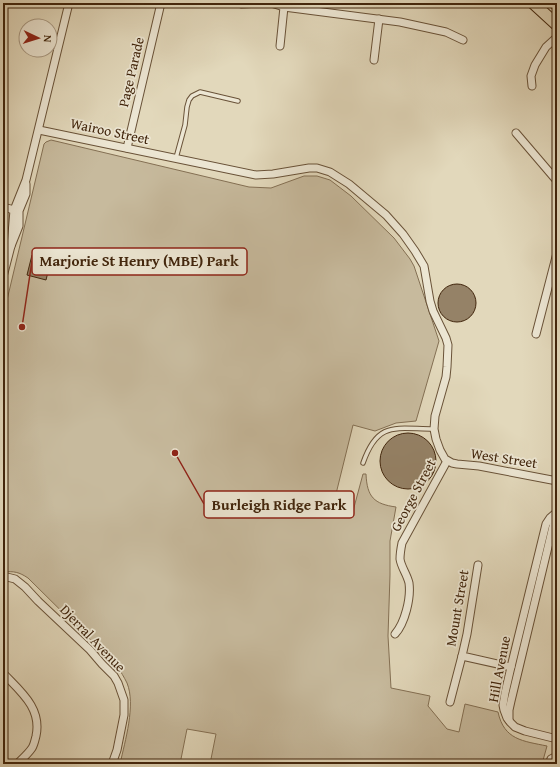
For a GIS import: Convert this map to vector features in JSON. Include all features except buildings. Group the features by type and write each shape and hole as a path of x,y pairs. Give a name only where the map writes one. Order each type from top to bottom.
{"main road":[{"path":"533,3 557,25"}],"street":[{"path":"3,277 11,246 17,210 39,130 69,3"},
{"name":"Page Parade","path":"127,148 161,3"},
{"path":"241,4 261,3"},
{"path":"271,3 284,7 400,22 446,32 463,40"},
{"path":"280,46 284,7"},
{"path":"374,60 379,19"},
{"path":"532,86 532,76 535,65 546,47 557,37"},
{"name":"Wairoo Street","path":"39,130 256,175 273,174 309,168 317,168 330,172 349,184 386,215 403,234 415,251 424,266 426,276"},
{"path":"516,133 557,180"},
{"path":"3,207 17,210"},
{"path":"536,334 557,253"},
{"name":"George Street","path":"395,634 403,621 409,595 409,584 400,559 402,543 448,461 443,457 434,429 435,416 446,377 448,345 430,301 426,276"},
{"name":"West Street","path":"448,461 457,464 479,466 557,481"},
{"name":"Hill Avenue","path":"510,722 505,716 503,705 504,697 546,524 557,512"},
{"name":"Hill Avenue","path":"510,722 509,713 511,701 554,522 557,517"},
{"name":"Mount Street","path":"450,702 467,634 478,565"},
{"name":"Djerral Avenue","path":"3,576 15,579 25,587 90,650 114,676 124,700 124,715 117,750 112,764"},
{"name":"Mount Street","path":"462,656 511,667"},
{"path":"3,673 28,700 35,712 36,717 37,728 34,744 29,752 17,764"},
{"path":"510,722 515,727 522,730 557,739"},
{"path":"548,764 551,759 557,756"}],"lane":[{"path":"176,158 185,125 187,107 192,96 200,92 238,101"},
{"path":"363,463 372,443 378,436 388,430 409,427 434,429"}],"shaded area":[{"path":"51,140 249,187 271,188 304,176 317,176 330,180 351,196 394,238 414,266 439,341 416,421 396,423 375,431 353,425 333,506 353,511 363,474 366,474 368,488 373,498 382,504 396,507 390,541 388,636 391,688 430,696 428,706 447,729 459,732 465,704 498,712 501,721 510,734 530,743 547,746 542,764 210,764 216,734 187,729 180,764 120,764 127,734 130,712 127,683 121,672 117,666 28,578 16,572 3,572 3,317 44,144"}],"place":[{"name":"Marjorie St Henry (MBE) Park","path":"22,327"},
{"name":"Burleigh Ridge Park","path":"175,453"}]}
